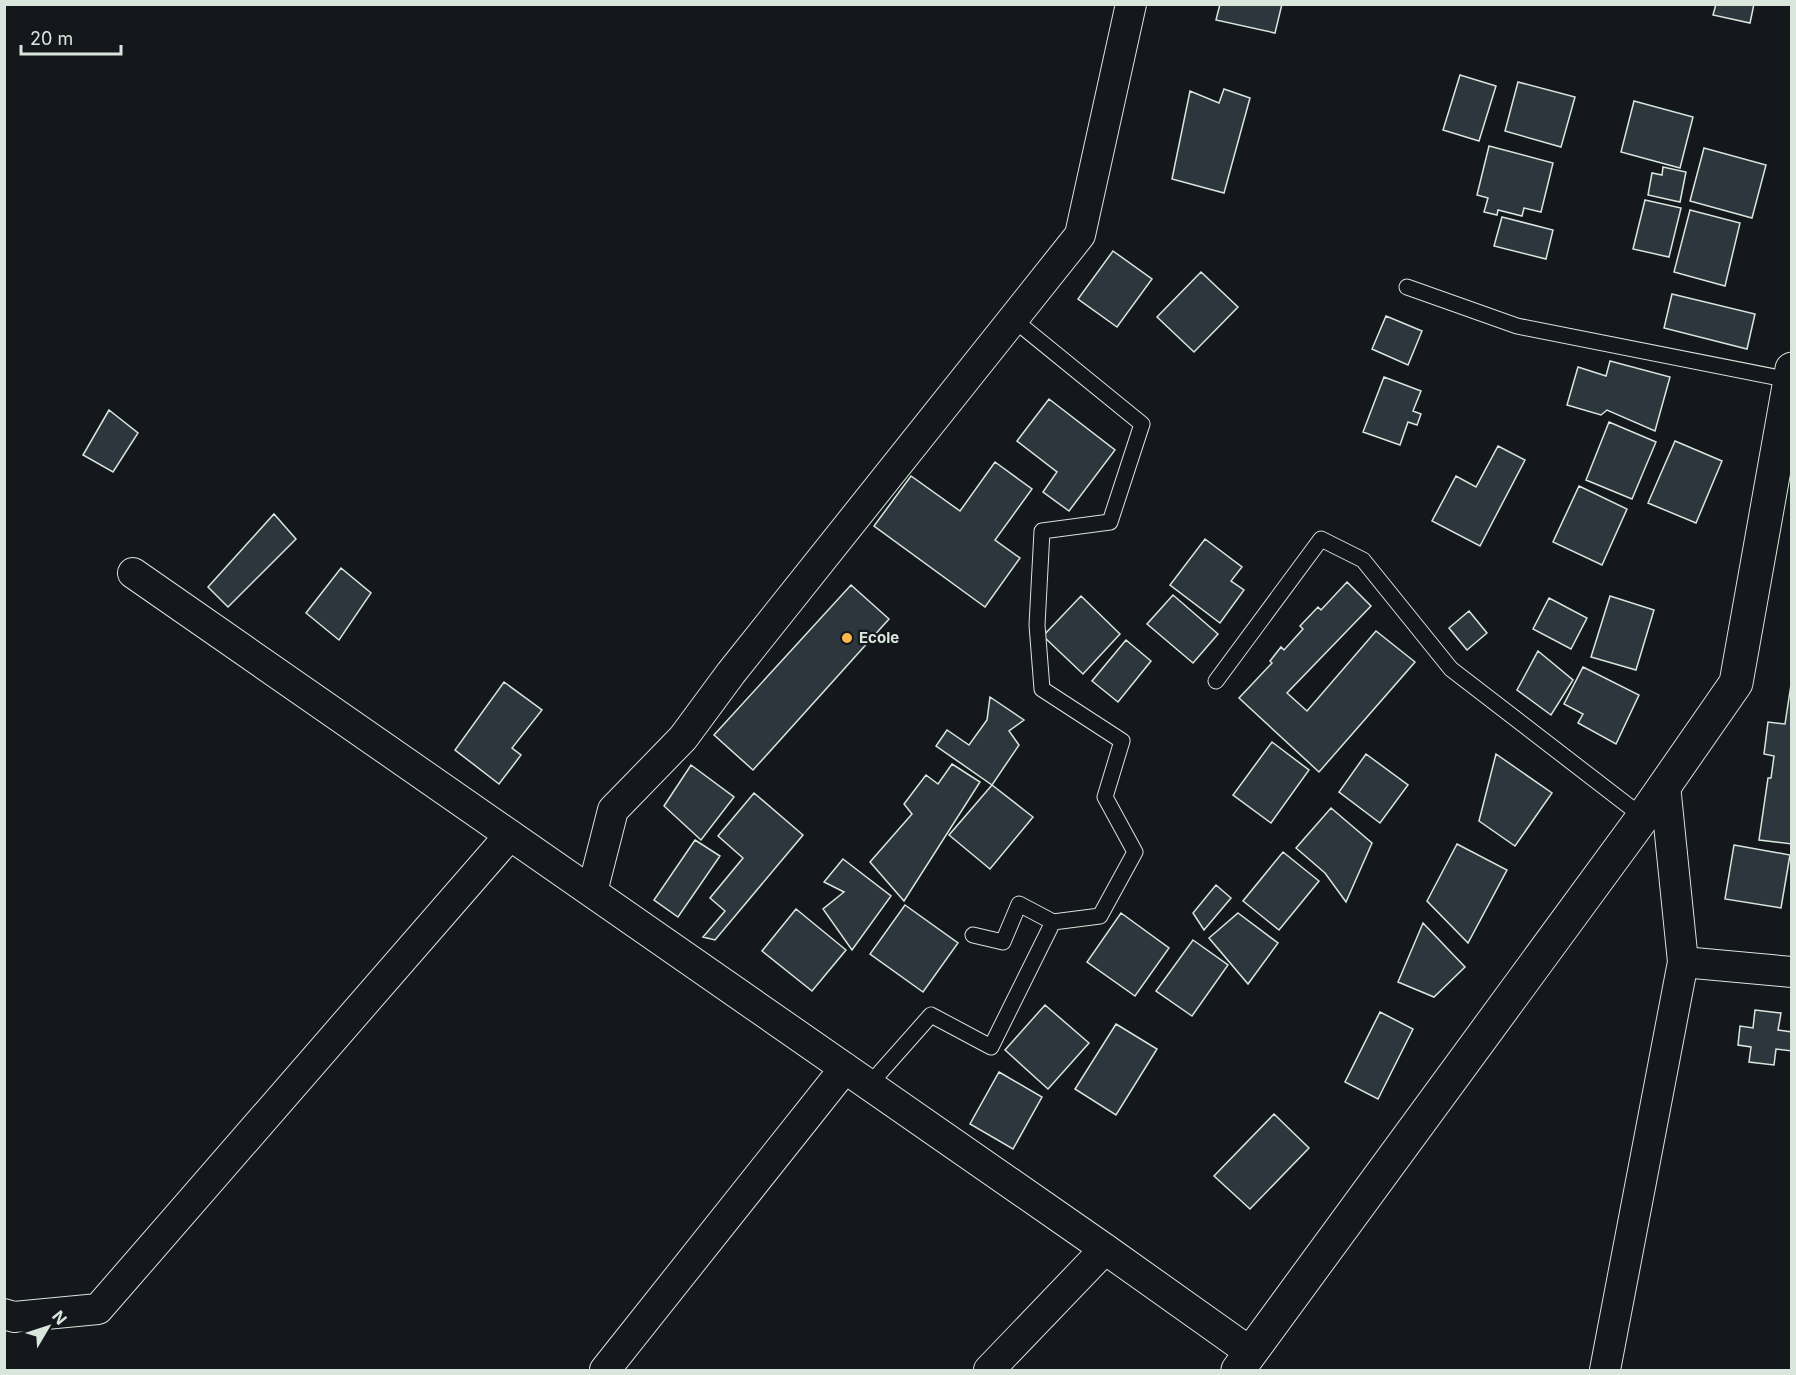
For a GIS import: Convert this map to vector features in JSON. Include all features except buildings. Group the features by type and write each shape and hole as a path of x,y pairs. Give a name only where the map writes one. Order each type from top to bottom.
{"main road":[{"path":"1244,1361 1642,817 1736,683 1790,374"}],"street":[{"path":"592,892 613,810 683,738 731,673 1080,235 1131,4"},
{"path":"134,573 1105,1249 1244,1361"},
{"path":"1605,1371 1683,962 1665,785"},
{"path":"4,1314 14,1317 98,1309 510,836"},
{"path":"1683,962 1791,972"},
{"path":"605,1371 857,1077"},
{"path":"988,1371 1105,1249"}],"lane":[{"path":"1407,287 1517,326 1790,374"},
{"path":"973,935 1003,942 1019,904 1053,921 1100,916 1135,852 1105,797 1122,741 1042,689 1037,624 1042,531 1110,522 1142,424 1013,319"},
{"path":"1216,681 1322,539 1363,560 1451,669 1642,817"},
{"path":"857,1077 932,1015 991,1047 1053,921"}],"place":[{"name":"Ecole","path":"847,638"}]}
